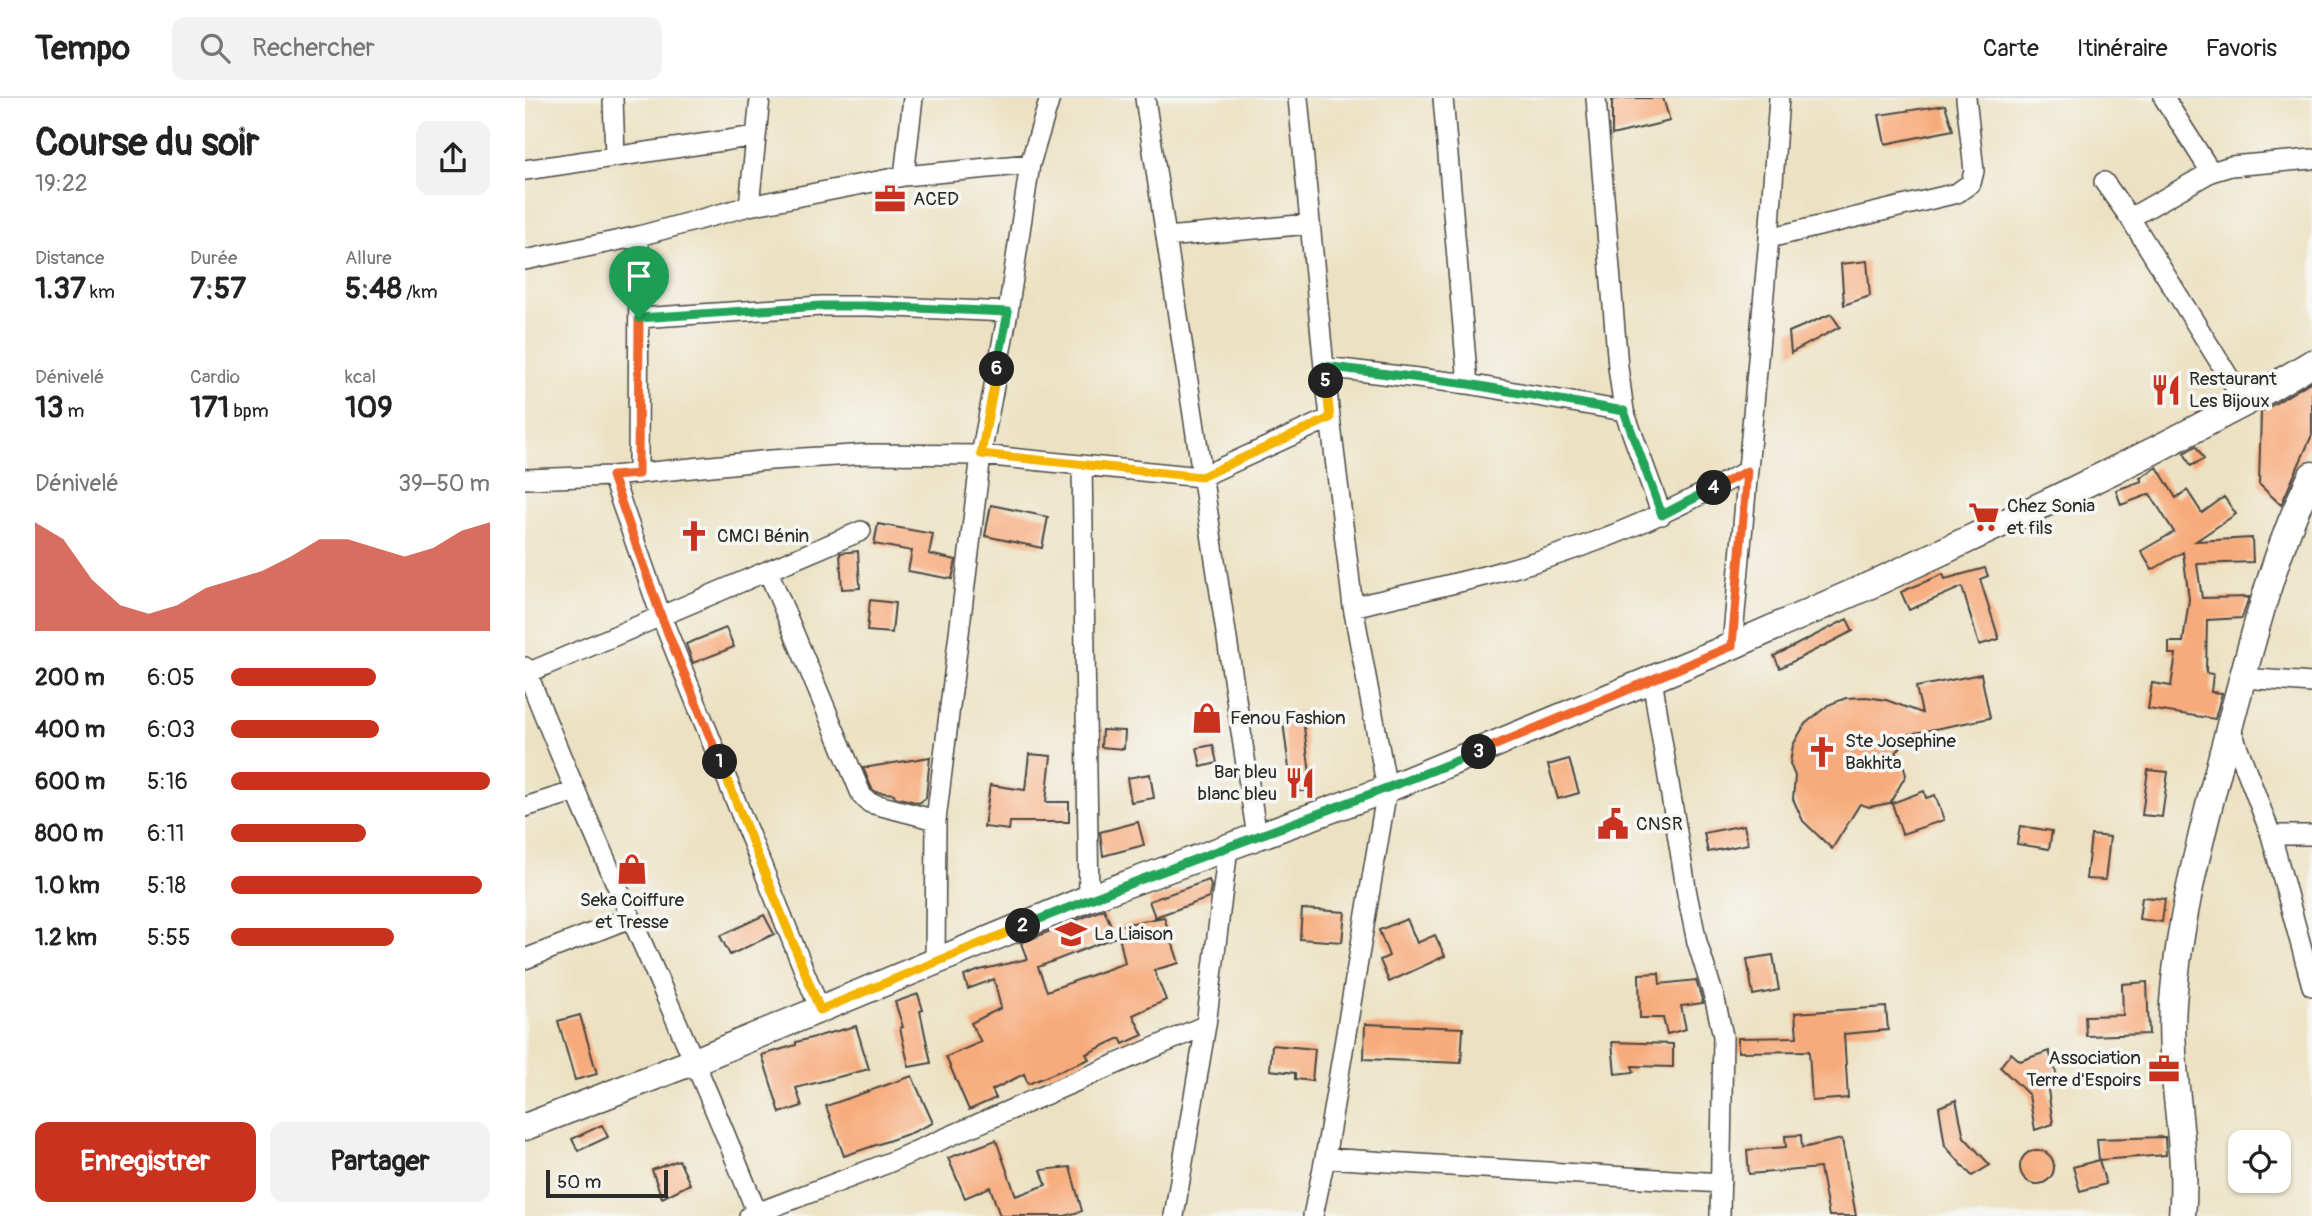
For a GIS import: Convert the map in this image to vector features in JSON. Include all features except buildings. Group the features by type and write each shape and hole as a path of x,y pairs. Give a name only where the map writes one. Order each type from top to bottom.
{"main road":[{"path":"525,1128 695,1061 1089,898 1387,789 1732,646 2057,498 2245,403 2312,363"},
{"path":"2182,1216 2183,1182 2173,1029 2183,924 2230,727 2270,579 2312,475"}],"street":[{"path":"613,98 615,156"},
{"path":"749,206 760,98"},
{"path":"904,176 913,98"},
{"path":"935,962 936,820 981,454 1008,312 1030,164 1050,98"},
{"path":"1145,98 1257,837"},
{"path":"1298,98 1324,366 1353,607 1387,789 1313,1216"},
{"path":"1443,98 1468,384"},
{"path":"1596,98 1624,411 1662,515"},
{"path":"1732,646 1779,98"},
{"path":"1769,238 1957,193 1971,183 1974,171 1966,98"},
{"path":"2164,98 2210,172"},
{"path":"525,170 755,136"},
{"path":"2130,218 2210,172 2231,166 2312,159"},
{"path":"525,260 639,236 749,206 904,176 1030,164"},
{"path":"2104,182 2130,218 2245,403"},
{"path":"1165,237 1310,224"},
{"path":"638,474 639,236"},
{"path":"639,318 821,306 1008,312"},
{"path":"1324,366 1468,384 1624,411"},
{"path":"525,479 612,476 833,456 981,454 1201,477 1330,418"},
{"path":"1082,465 1089,898"},
{"path":"1353,607 1579,548 1662,515 1747,471"},
{"path":"612,476 661,616 820,1010"},
{"path":"861,531 526,672 629,918 695,1061 755,1215 888,1163 1206,1025"},
{"path":"768,571 862,796 870,803 936,820"},
{"path":"2243,678 2312,683"},
{"path":"1652,679 1687,894 1697,942 1723,1036 1720,1216"},
{"path":"2230,727 2271,835 2312,986"},
{"path":"525,807 576,791"},
{"path":"2271,835 2312,835"},
{"path":"1174,1216 1206,1025 1228,848"},
{"path":"525,959 629,918"},
{"path":"1325,1158 1721,1183"}],"place":[{"name":"ACED","path":"890,199"},
{"name":"Restaurant Les Bijoux","path":"2166,390"},
{"name":"Chez Sonia et fils","path":"1984,517"},
{"name":"CMCI Bénin","path":"694,536"},
{"name":"Fenou Fashion","path":"1207,718"},
{"name":"Ste Josephine Bakhita","path":"1822,752"},
{"name":"Bar bleu blanc bleu","path":"1300,783"},
{"name":"CNSR","path":"1613,824"},
{"name":"Seka Coiffure et Tresse","path":"632,869"},
{"name":"La Liaison","path":"1071,934"},
{"name":"Association Terre d'Espoirs","path":"2164,1069"}],"route":[{"path":"821,306 1008,312 981,454 1201,477 1330,418 1324,366 1468,384 1624,411 1662,515 1747,471 1732,646 1387,789 1089,898 820,1010 661,616 612,476 638,474 639,318 821,306"}]}
